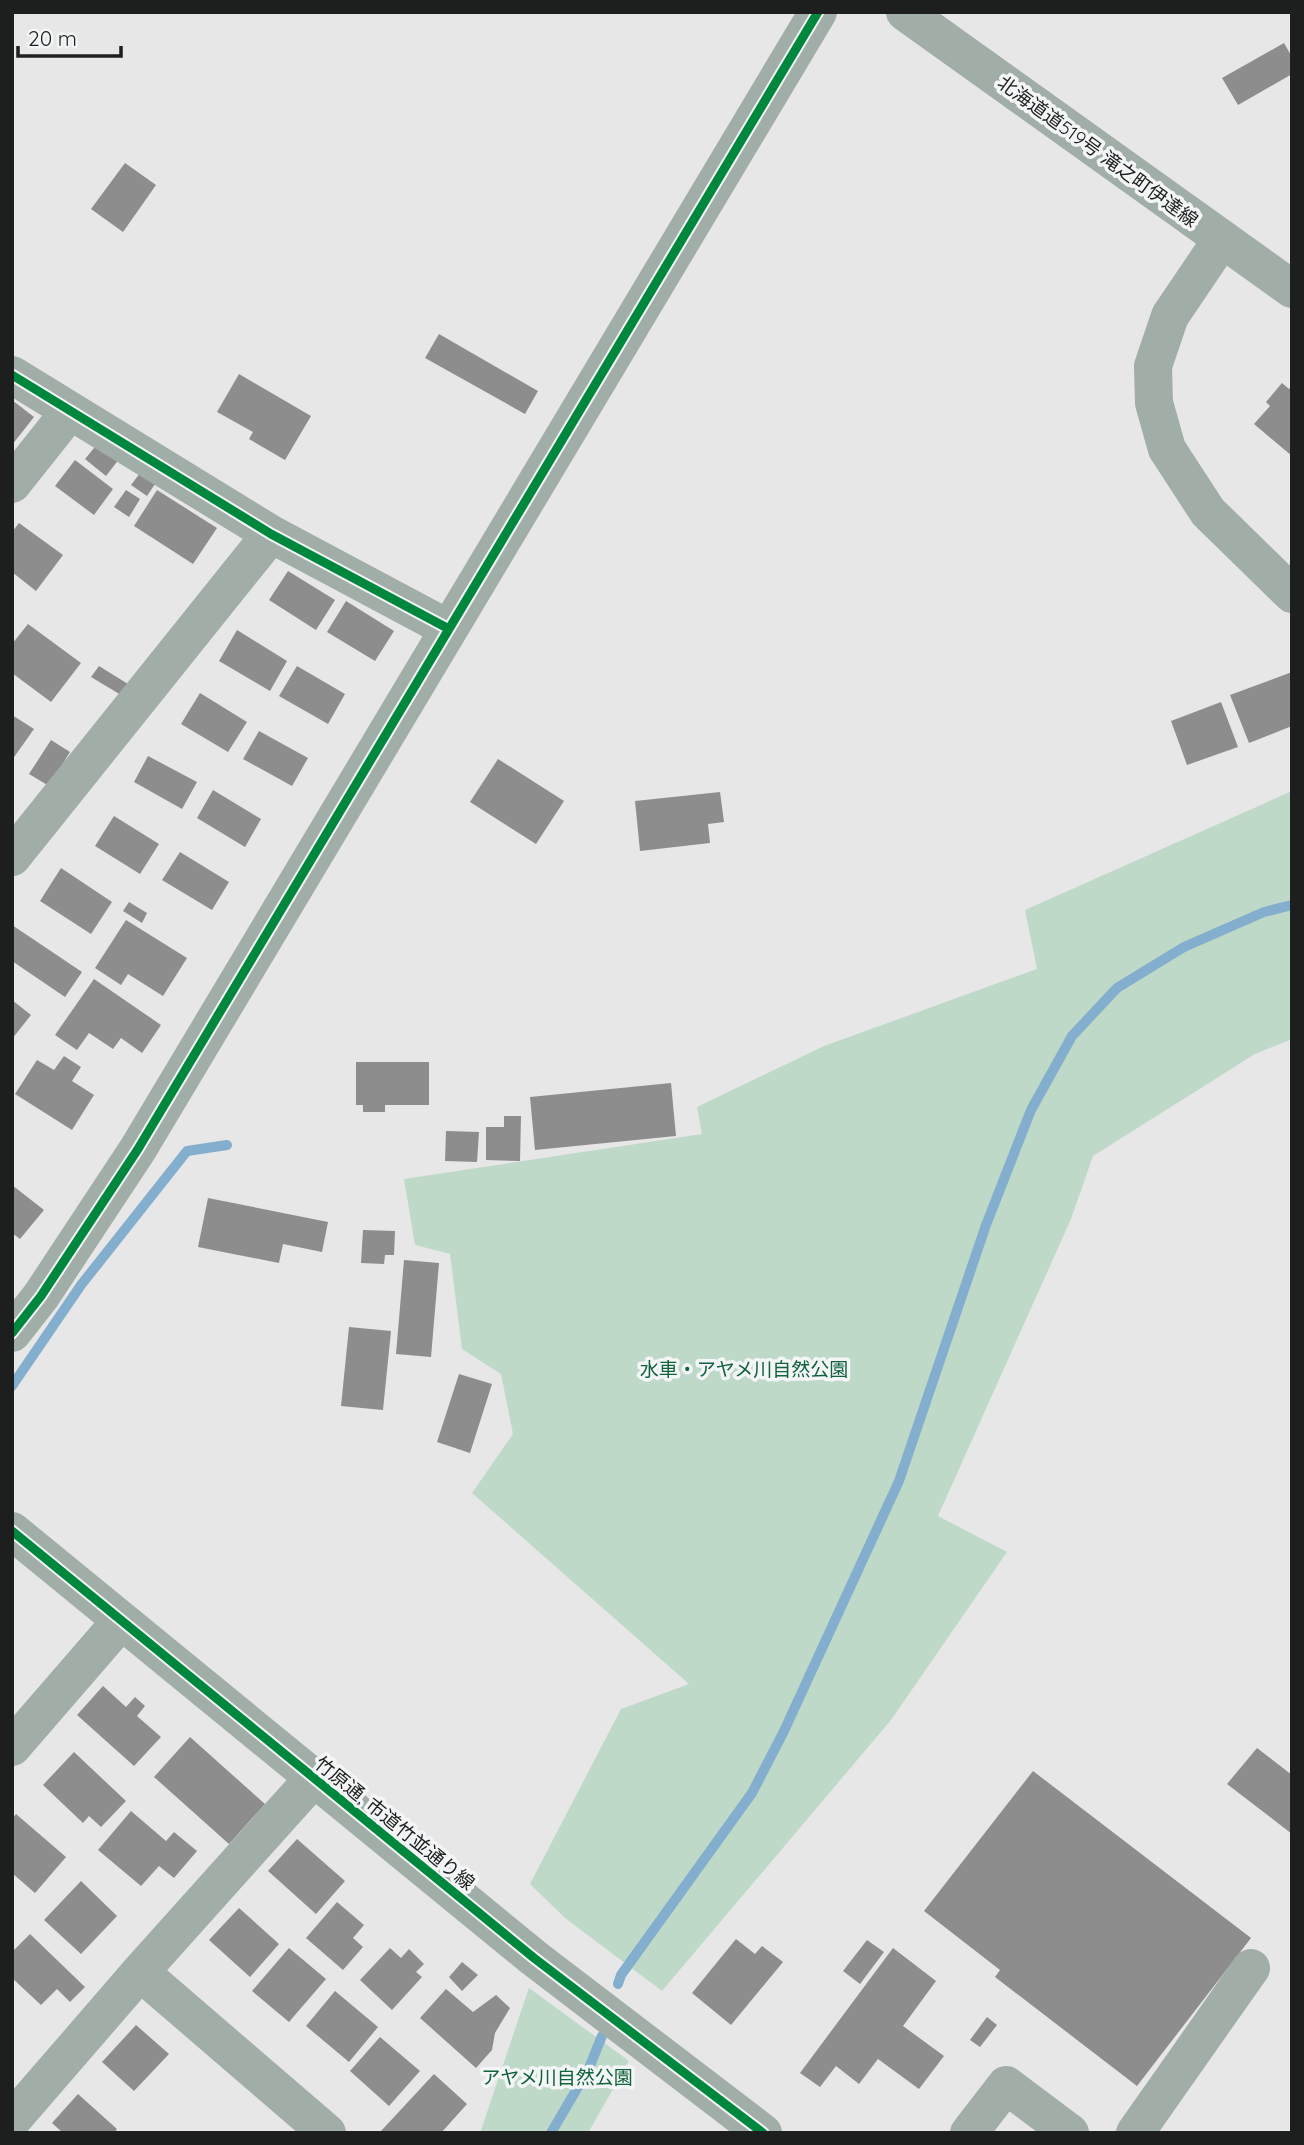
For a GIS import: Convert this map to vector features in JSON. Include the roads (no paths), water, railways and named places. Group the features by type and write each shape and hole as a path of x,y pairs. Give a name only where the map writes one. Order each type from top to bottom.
{"main road":[{"name":"北海道道519号 滝之町伊達線","path":"905,12 1292,289"}],"street":[{"path":"12,1333 40,1296 138,1149 818,12"},
{"path":"1222,239 1170,316 1153,366 1154,403 1167,449 1208,512 1292,594"},
{"path":"12,375 271,534 449,629"},
{"path":"12,484 70,411"},
{"path":"12,857 271,534"},
{"name":"竹原通, 市道竹並通り線","path":"12,1531 534,1958 763,2133"},
{"path":"12,1747 121,1621"},
{"path":"12,2120 313,1779"},
{"path":"1135,2133 1251,1968"},
{"path":"140,1972 327,2133"},
{"path":"969,2133 1006,2085 1070,2133"}],"waterway":[{"path":"618,1984 621,1975 752,1793 784,1731 899,1481 986,1225 1031,1110 1072,1036 1117,988 1184,947 1264,912 1292,905"},
{"path":"12,1386 81,1285 187,1151 227,1145"},
{"path":"551,2133 589,2068 602,2036"}],"park label":[{"name":"水車・アヤメ川自然公園","path":"744,1369"},
{"name":"アヤメ川自然公園","path":"557,2077"}]}
